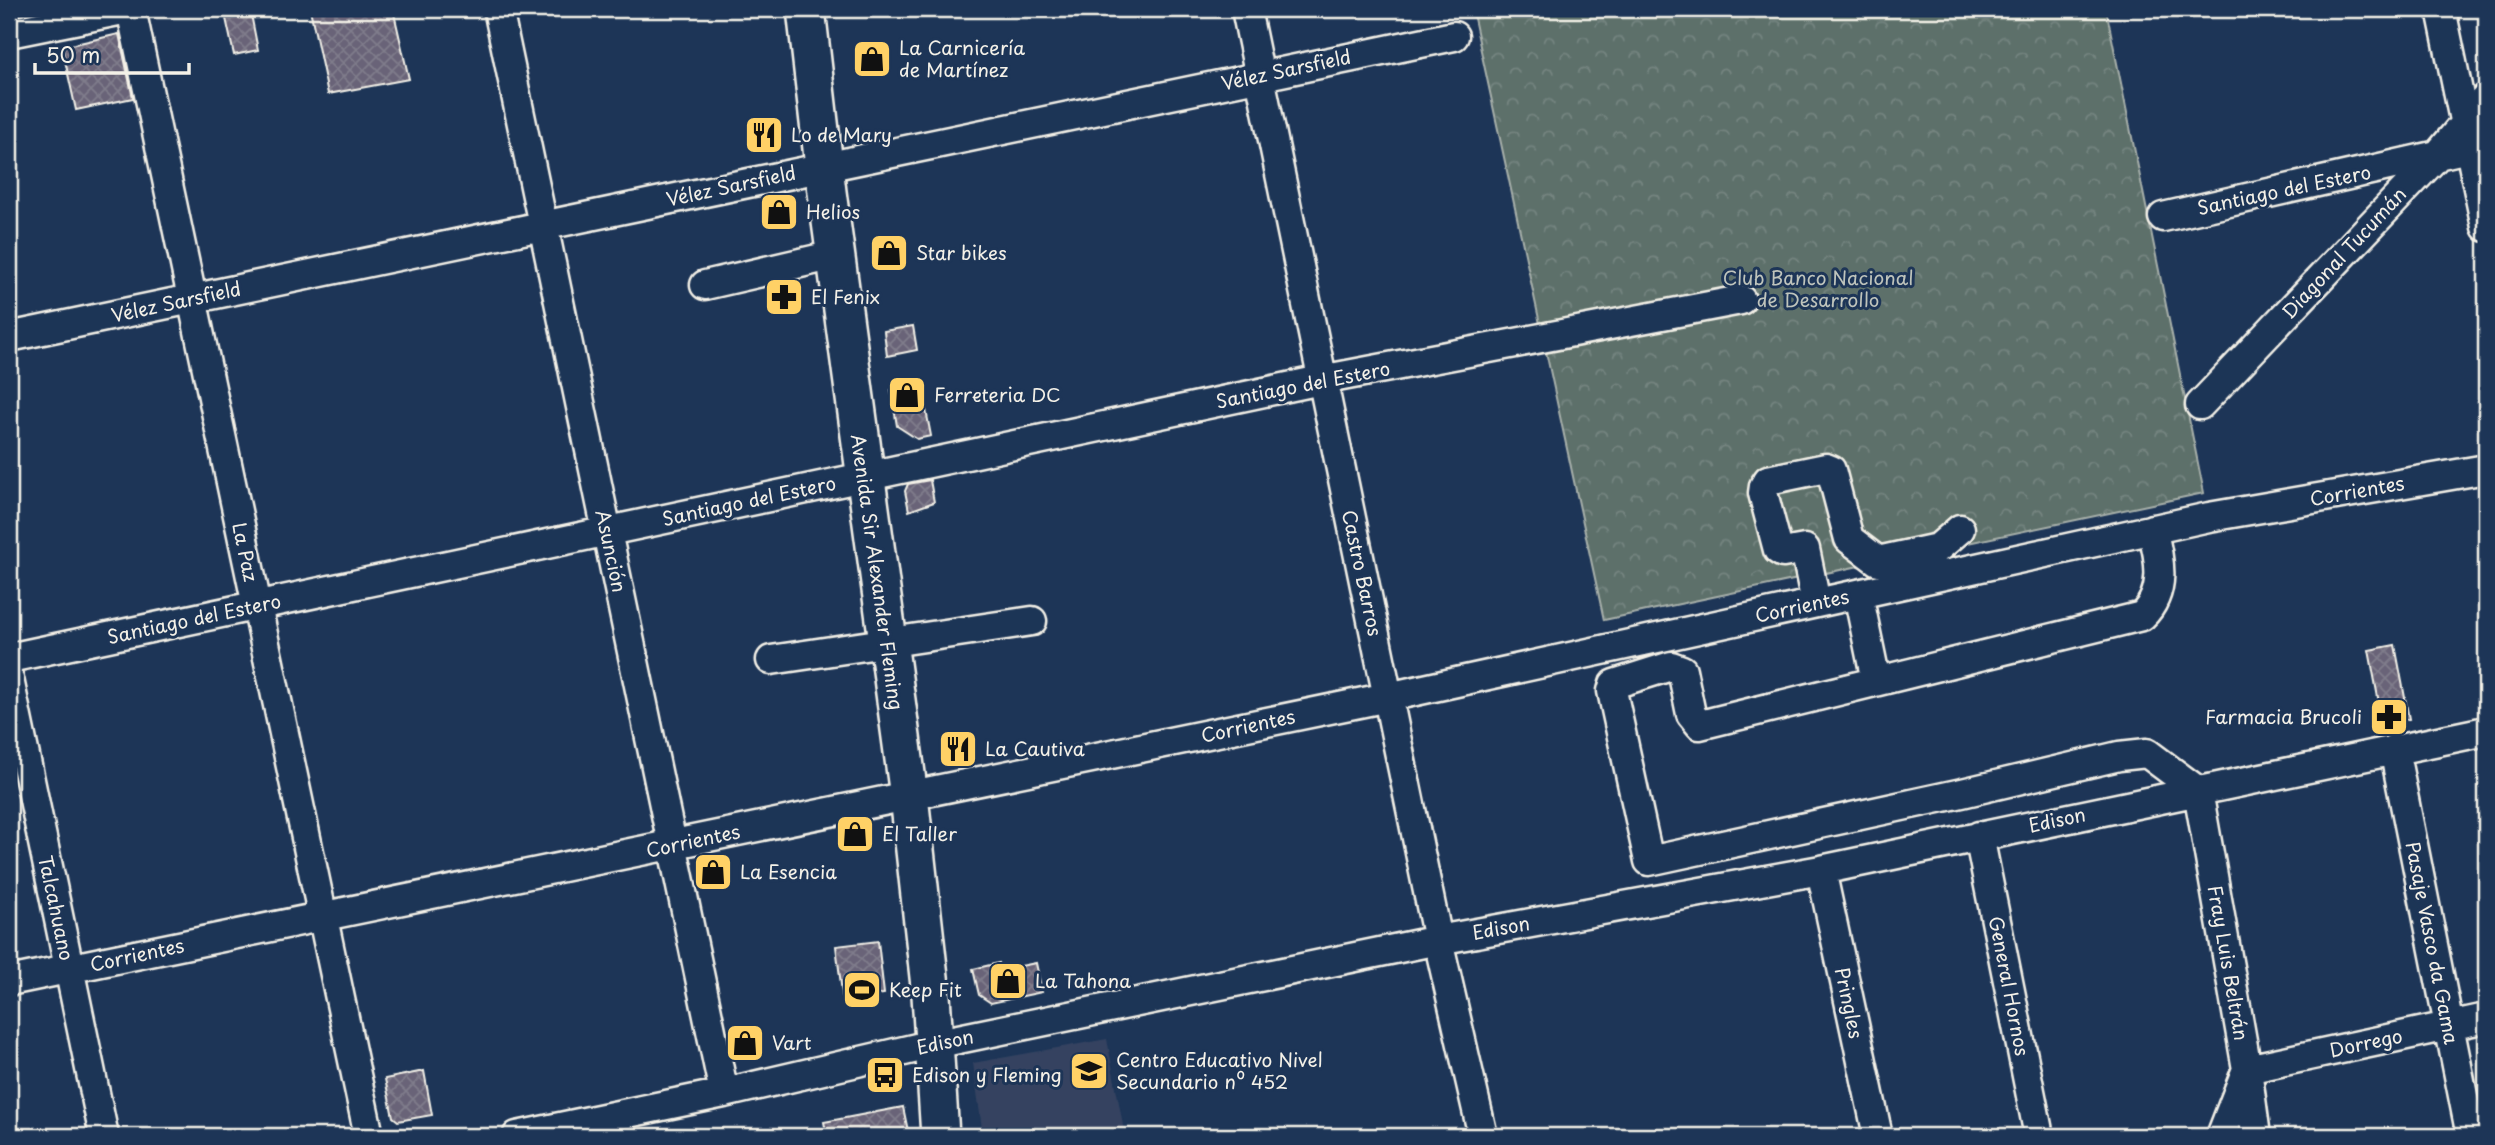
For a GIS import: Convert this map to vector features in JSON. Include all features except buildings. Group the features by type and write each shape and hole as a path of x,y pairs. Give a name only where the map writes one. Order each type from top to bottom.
{"main road":[{"name":"Avenida Sir Alexander Fleming","path":"806,9 835,255 909,796 931,995 940,1136"}],"street":[{"name":"Asunción","path":"498,9 724,1093"},
{"name":"Castro Barros","path":"1246,9 1438,940 1483,1136"},
{"path":"2441,9 2474,138 2486,227"},
{"path":"9,33 116,10"},
{"name":"La Paz","path":"116,10 192,299 369,1136"},
{"name":"Vélez Sarsfield","path":"9,337 1454,36"},
{"name":"Diagonal Tucumán","path":"2200,405 2436,157 2474,138 2486,98"},
{"name":"Santiago del Estero","path":"2163,217 2436,157"},
{"path":"705,285 835,255"},
{"name":"Santiago del Estero","path":"9,658 1321,380 1741,300"},
{"path":"1849,539 1783,553 1778,550 1763,493 1764,486 1768,481 1826,468 1832,470 1849,539 1878,561 1938,548 1960,529"},
{"name":"Corrientes","path":"9,981 1388,697 2209,517 2486,469"},
{"path":"2152,529 2161,577 2151,608 2142,616 1700,725 1691,714 1682,670 1671,666 1614,684 1612,691 1649,861 2137,753 2147,753 2198,791"},
{"path":"1804,549 1816,603"},
{"path":"1858,594 1876,681"},
{"path":"771,660 1032,621"},
{"name":"Talcahuano","path":"9,679 104,1136"},
{"name":"Edison","path":"517,1136 724,1093 934,1044 1438,940 1821,870 2486,730"},
{"name":"Pasaje Vasco da Gama","path":"2394,750 2471,1136"},
{"name":"Fray Luis Beltrán","path":"2198,791 2247,1069 2256,1136"},
{"name":"General Hornos","path":"1979,836 2039,1136"},
{"name":"Pringles","path":"1821,870 1878,1136"},
{"name":"Dorrego","path":"2247,1069 2486,1018"},
{"path":"2221,1136 2247,1069"}],"shaded area":[{"path":"1107,1039 1125,1136 983,1136 973,1063"}],"green space":[{"name":"Club Banco Nacional de Desarrollo","path":"1472,9 2106,9 2204,493 1604,620"}],"place":[{"name":"La Carnicería de Martínez","path":"872,59"},
{"name":"Lo de Mary","path":"764,135"},
{"name":"Helios","path":"779,212"},
{"name":"Star bikes","path":"889,253"},
{"name":"El Fenix","path":"784,297"},
{"name":"Ferreteria DC","path":"907,395"},
{"name":"Farmacia Brucoli","path":"2389,717"},
{"name":"La Cautiva","path":"958,749"},
{"name":"El Taller","path":"855,834"},
{"name":"La Esencia","path":"713,872"},
{"name":"La Tahona","path":"1008,981"},
{"name":"Keep Fit","path":"862,990"},
{"name":"Vart","path":"745,1043"},
{"name":"Centro Educativo Nivel Secundario nº 452","path":"1089,1071"},
{"name":"Edison y Fleming","path":"885,1075"}]}
